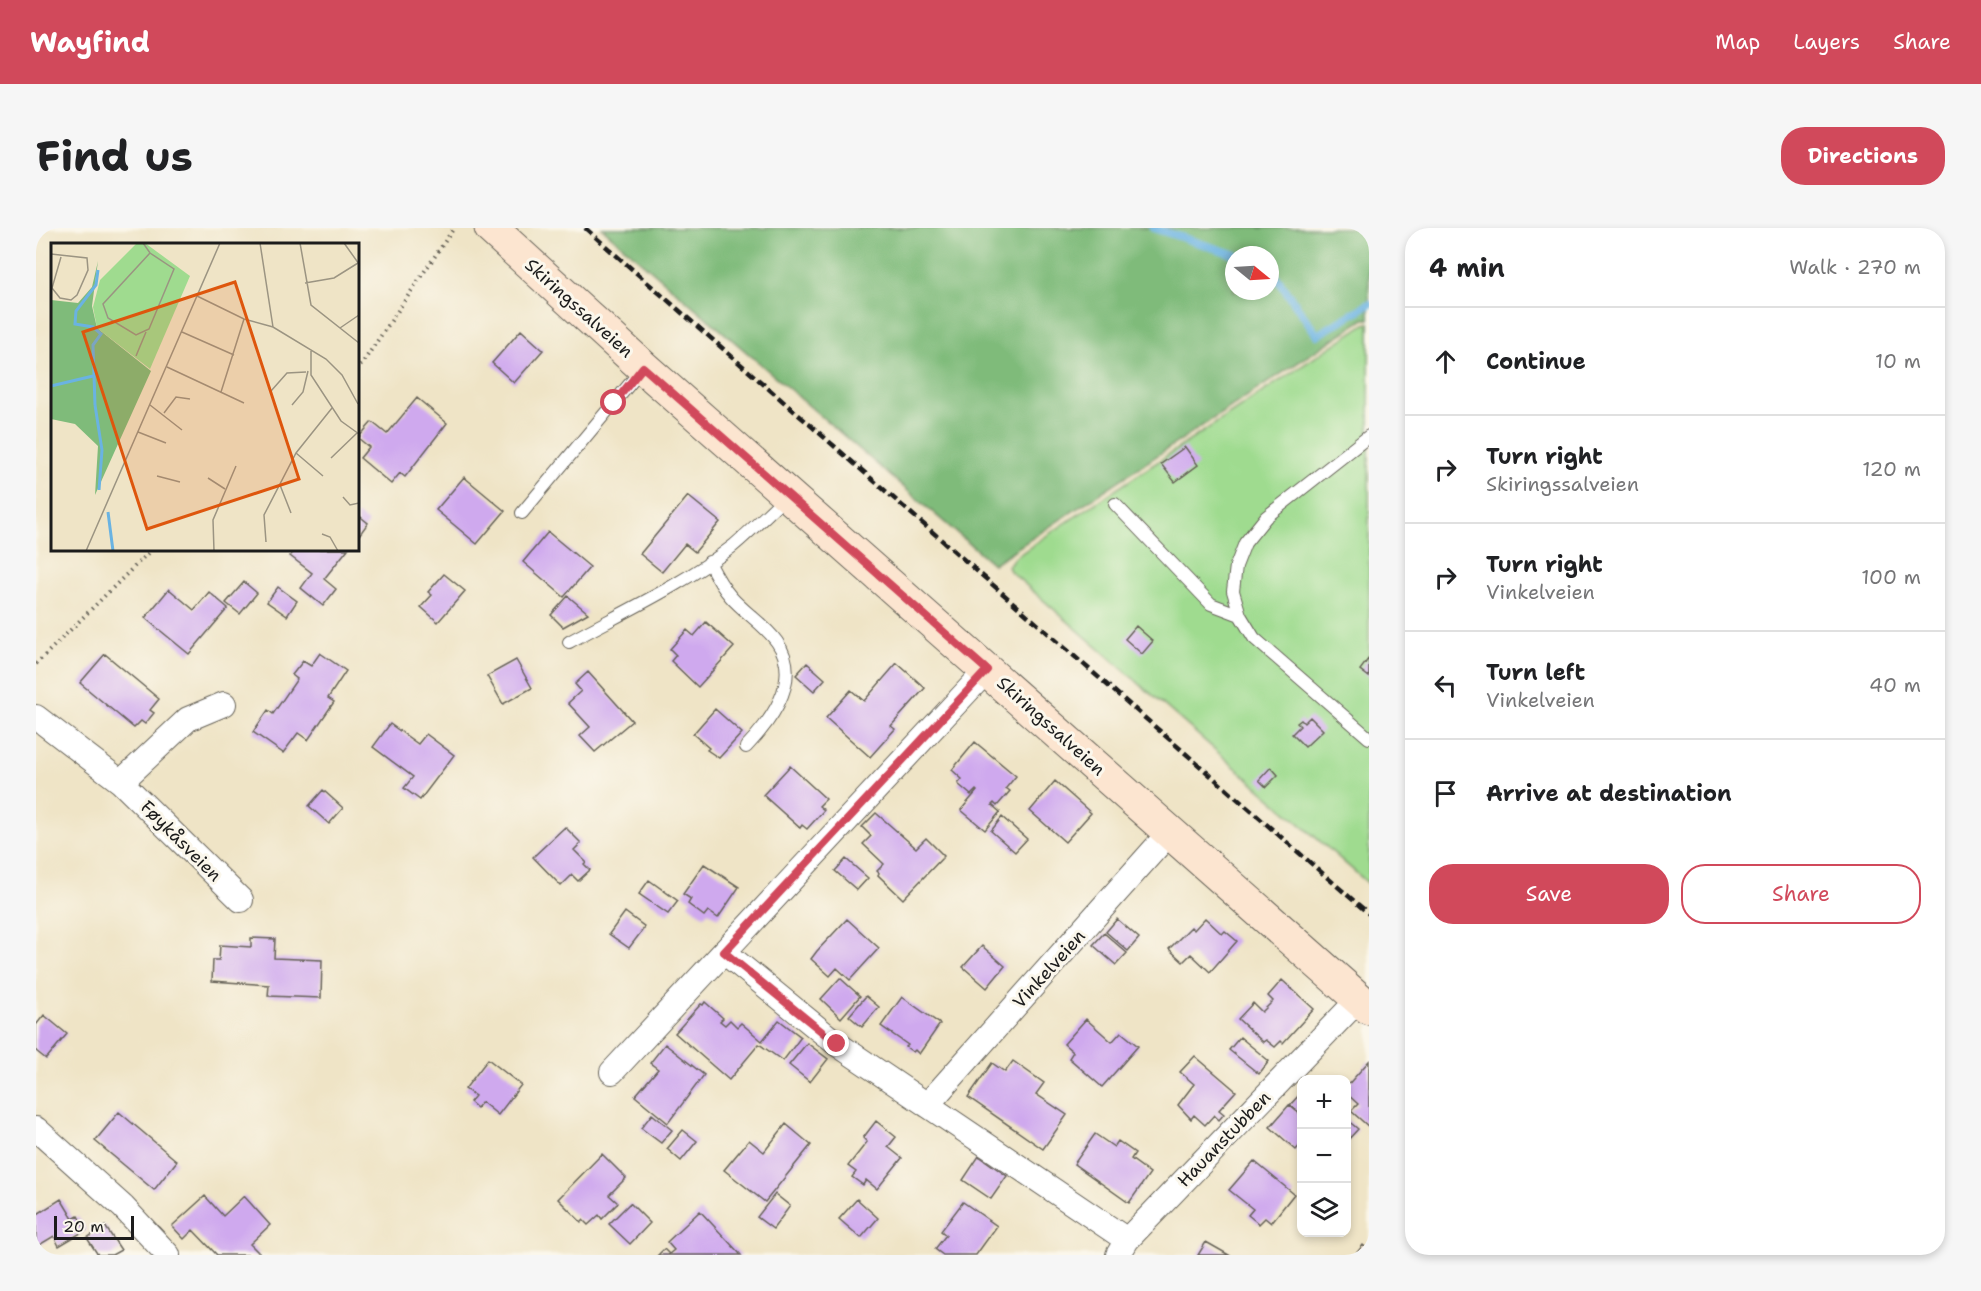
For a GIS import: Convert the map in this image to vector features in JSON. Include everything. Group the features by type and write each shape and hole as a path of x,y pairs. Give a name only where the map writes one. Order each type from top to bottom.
{"main road":[{"name":"Skiringssalveien","path":"491,228 643,367 1364,1004"}],"street":[{"path":"612,1072 987,670"},
{"path":"121,782 188,719 224,704"},
{"name":"Føykåsveien","path":"36,717 121,782 241,900"},
{"name":"Vinkelveien","path":"927,1106 1170,832"},
{"path":"724,952 837,1044 1123,1247"},
{"name":"Hauanstubben","path":"1123,1247 1364,1004"},
{"path":"36,1129 123,1207 168,1255"}],"lane":[{"path":"522,513 643,367"},
{"path":"1369,436 1266,517 1245,543 1236,566 1233,591 1240,615 1254,638 1369,738"},
{"path":"569,642 733,546 788,495"},
{"path":"1115,504 1211,604 1240,615"},
{"path":"709,562 729,596 777,642 786,666 785,685 780,702 746,747"}],"path":[{"path":"358,370 454,228"},
{"path":"36,664 151,550"}],"green space":[{"path":"602,228 1369,228 1369,319 1364,319 993,564"},
{"path":"1369,323 1369,884 1010,571 1008,566 1013,559 1046,536"}],"building":[{"path":"521,330 543,350 514,383 492,363"},
{"path":"417,398 447,423 405,477 400,473 391,484 360,458 369,447 358,438 372,422 387,434"},
{"path":"1185,447 1198,465 1175,482 1161,464"},
{"path":"464,477 505,511 477,544 436,510"},
{"path":"688,496 720,522 695,552 685,544 662,572 640,554"},
{"path":"358,515 368,523 358,537"},
{"path":"548,532 590,567 564,597 523,562"},
{"path":"295,550 347,550 324,579 336,589 323,606 301,588 312,573 290,556"},
{"path":"444,574 465,591 438,622 421,607 432,595 428,592"},
{"path":"244,582 257,593 240,614 226,603"},
{"path":"278,587 297,601 287,616 267,602"},
{"path":"169,589 194,610 209,592 228,608 189,654 145,618"},
{"path":"568,596 588,613 563,627 551,615"},
{"path":"706,622 734,647 698,687 671,661 676,655 670,649 687,630 694,636"},
{"path":"1136,626 1153,641 1142,654 1125,639"},
{"path":"320,653 346,671 328,698 334,702 308,740 298,733 283,753 253,732 268,710 273,714 297,679 292,675 303,661 311,666"},
{"path":"105,654 159,699 150,710 154,713 145,724 141,721 134,728 80,683"},
{"path":"1369,658 1369,677 1360,670"},
{"path":"516,660 532,688 503,704 487,676"},
{"path":"807,663 825,679 814,691 796,675"},
{"path":"897,663 925,688 891,726 895,729 870,757 826,718 851,690 864,701"},
{"path":"588,672 632,721 595,752 580,736 590,727 568,703 581,691 575,684"},
{"path":"715,709 742,733 719,758 707,750 709,748 693,734"},
{"path":"1310,717 1323,730 1305,747 1292,734 1300,726 1297,723 1301,720 1304,723"},
{"path":"390,724 418,744 426,734 454,755 420,800 404,788 413,777 373,747"},
{"path":"975,742 1016,776 1006,788 1010,791 997,806 994,803 992,805 1000,812 985,830 961,810 977,791 971,795 958,784 962,779 952,770"},
{"path":"790,766 826,799 819,806 824,810 807,829 802,825 800,828 763,795"},
{"path":"1271,767 1278,775 1266,787 1259,780"},
{"path":"1055,781 1091,813 1065,842 1030,811"},
{"path":"323,790 343,808 329,824 309,806"},
{"path":"876,813 916,848 926,838 944,856 903,899 878,875 877,871 884,864 863,844 871,836 862,827"},
{"path":"1002,817 1027,839 1015,852 991,831"},
{"path":"565,827 581,843 574,850 586,862 584,864 590,870 578,881 572,875 561,886 533,857"},
{"path":"846,859 868,878 857,890 835,871"},
{"path":"704,864 739,887 718,918 708,911 704,916 688,904 691,899 683,894"},
{"path":"649,880 678,901 668,914 639,894"},
{"path":"625,912 645,927 629,948 609,934"},
{"path":"1205,918 1222,934 1225,931 1237,941 1210,972 1191,954 1183,962 1169,949 1191,927 1194,930"},
{"path":"847,919 879,948 850,980 837,968 830,976 811,959"},
{"path":"1117,919 1139,938 1128,951 1106,932"},
{"path":"1104,933 1127,953 1116,965 1093,945"},
{"path":"251,938 275,939 274,958 322,960 321,998 268,996 269,985 212,981 213,960 219,960 220,945 251,947"},
{"path":"982,946 1005,966 987,988 963,967"},
{"path":"840,978 860,996 841,1018 821,999"},
{"path":"1282,980 1314,1009 1283,1043 1281,1041 1275,1047 1266,1040 1263,1042 1238,1019 1253,1003 1262,1012 1273,1001 1268,996"},
{"path":"866,996 879,1007 862,1027 849,1016"},
{"path":"902,997 940,1024 919,1054 906,1047 908,1045 881,1026"},
{"path":"705,1002 723,1018 720,1021 725,1025 730,1020 737,1027 741,1023 762,1041 779,1020 801,1037 783,1061 759,1044 729,1080 675,1033"},
{"path":"44,1015 67,1034 46,1059 36,1051 36,1025"},
{"path":"1086,1019 1112,1042 1121,1032 1138,1046 1102,1087 1069,1058 1073,1052 1064,1044"},
{"path":"1240,1037 1269,1061 1259,1074 1229,1050"},
{"path":"807,1043 828,1059 810,1082 789,1065"},
{"path":"665,1044 704,1075 668,1123 635,1096 658,1069 650,1063"},
{"path":"1195,1056 1236,1091 1219,1110 1224,1114 1219,1120 1214,1115 1205,1125 1194,1115 1191,1119 1178,1105 1194,1084 1180,1072"},
{"path":"488,1059 521,1085 498,1115 482,1102 477,1108 470,1102 475,1096 465,1089"},
{"path":"1013,1061 1044,1083 1036,1094 1067,1115 1043,1149 968,1097 992,1063 1005,1072"},
{"path":"1369,1061 1369,1127 1351,1111 1358,1104 1351,1098 1351,1081"},
{"path":"1297,1097 1297,1111 1290,1105"},
{"path":"1289,1105 1297,1112 1297,1149 1296,1150 1270,1127"},
{"path":"119,1112 177,1161 154,1190 95,1141"},
{"path":"652,1114 672,1130 661,1143 641,1128"},
{"path":"876,1121 896,1137 888,1147 902,1158 877,1189 866,1180 863,1185 852,1177 856,1172 848,1166 867,1142 863,1138"},
{"path":"1351,1123 1358,1129 1351,1137"},
{"path":"786,1124 811,1145 765,1202 724,1170 749,1140 764,1152"},
{"path":"683,1130 697,1141 681,1161 667,1149"},
{"path":"1095,1134 1114,1147 1118,1141 1135,1153 1131,1159 1150,1173 1129,1203 1074,1164"},
{"path":"602,1154 626,1178 609,1195 618,1203 602,1219 599,1215 588,1225 583,1220 581,1222 558,1199"},
{"path":"979,1156 1007,1176 991,1199 963,1180"},
{"path":"1254,1161 1294,1194 1271,1223 1265,1218 1259,1224 1248,1215 1253,1209 1229,1190"},
{"path":"775,1194 790,1206 773,1229 757,1217"},
{"path":"205,1196 223,1216 244,1196 270,1225 250,1244 259,1253 257,1255 217,1255 193,1230 184,1239 172,1226"},
{"path":"61,1199 73,1219 78,1216 86,1230 59,1246 54,1236 36,1247 36,1215"},
{"path":"857,1199 878,1218 861,1238 839,1219"},
{"path":"963,1202 997,1226 976,1255 943,1255 935,1249 946,1235 941,1231"},
{"path":"630,1203 650,1223 630,1244 609,1224"},
{"path":"700,1211 741,1255 658,1255 664,1249 669,1254 674,1250 667,1242"},
{"path":"105,1226 121,1250 112,1255 98,1255 87,1238"},
{"path":"1206,1242 1229,1255 1198,1255"},
{"path":"1363,1245 1369,1250 1369,1255 1355,1255"}],"waterway":[{"path":"1153,228 1225,251"},
{"path":"1279,281 1317,335 1369,304"}],"railway":[{"path":"585,228 1369,914"}],"route":[{"path":"614,403 643,367 987,670 724,952 837,1044"}]}
